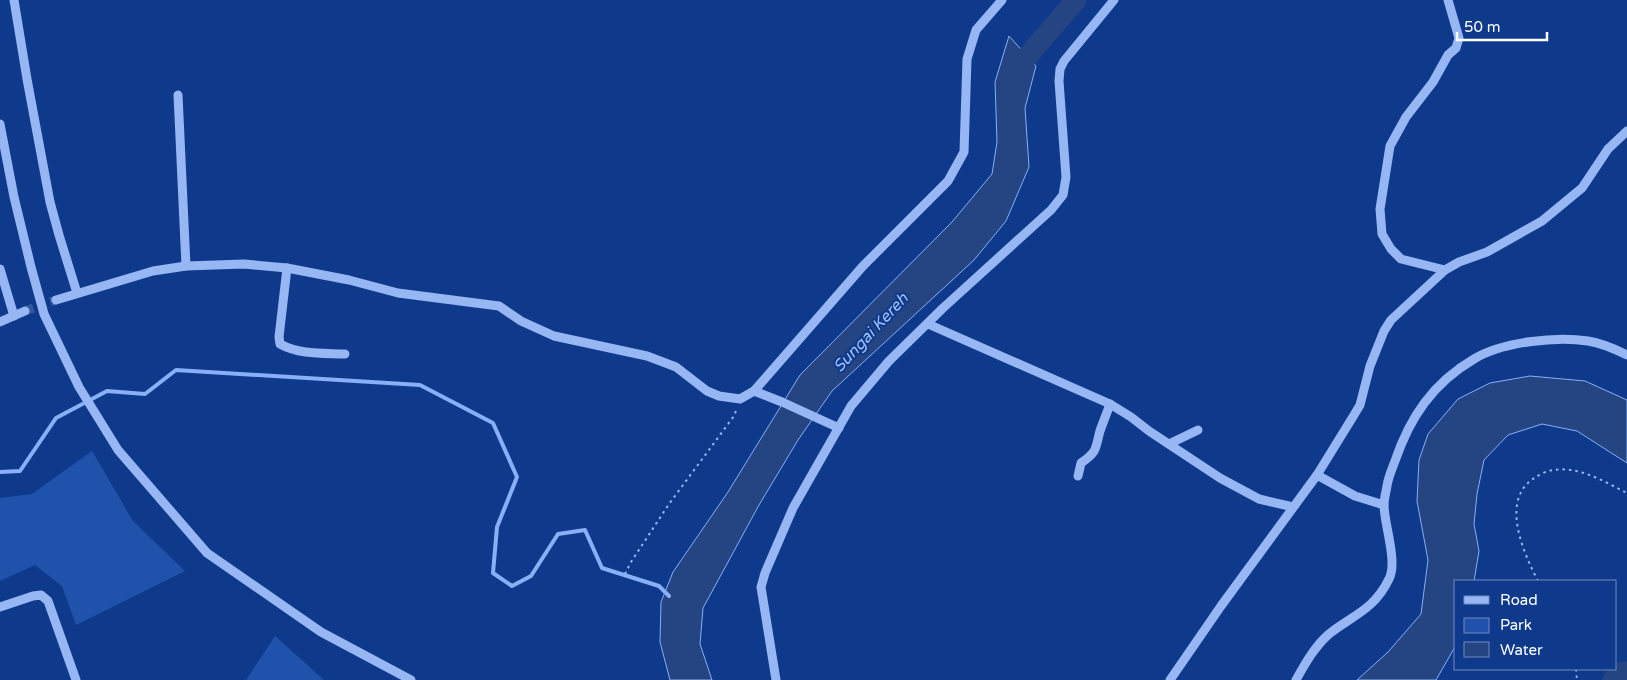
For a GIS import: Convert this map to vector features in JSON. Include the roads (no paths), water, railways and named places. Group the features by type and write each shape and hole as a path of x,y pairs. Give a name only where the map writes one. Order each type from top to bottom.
{"street":[{"path":"14,0 50,202 77,293"},
{"path":"56,300 153,271 186,266 244,264 287,268 349,280 398,293 499,306 521,321 554,336 647,356 676,367 707,391 719,396 740,399 754,391 863,266 948,182 964,152 967,59 976,30 1002,0"},
{"path":"776,680 762,604 761,587 764,573 793,508 835,426 883,368 1051,210 1063,195 1066,176 1059,81 1060,70 1064,61 1114,0"},
{"path":"1445,270 1401,259 1391,249 1382,234 1380,209 1390,146 1406,117 1433,82 1448,55 1456,48 1459,38 1448,0"},
{"path":"178,94 186,266"},
{"path":"0,124 27,250 44,314 79,387 118,450 207,553 321,632 410,680"},
{"path":"1170,680 1221,606 1317,475 1360,405 1370,366 1384,331 1391,320 1445,270 1459,262 1487,252 1542,222 1582,188 1608,149 1627,131"},
{"path":"0,268 14,316"},
{"path":"287,268 279,337 280,344 289,349 302,352 345,354"},
{"path":"0,322 25,311"},
{"path":"928,324 1110,404 1220,478 1260,499 1293,507"},
{"path":"1296,680 1313,652 1328,635 1353,619 1378,598 1391,577 1392,556 1384,505 1390,476 1402,439 1414,416 1430,395 1448,378 1475,358 1533,341 1559,339 1589,341 1627,355"},
{"path":"754,391 835,426"},
{"path":"1078,476 1081,464 1092,456 1098,446 1100,432 1110,404"},
{"path":"1169,444 1198,430"},
{"path":"1317,475 1355,496 1384,505"},
{"path":"0,607 33,596 41,595 48,601 76,680"}],"water":[{"path":"1009,36 1036,66 1025,108 1029,167 1006,221 974,260 832,391 798,440 759,505 703,608 700,644 712,680 670,680 660,642 661,602 673,572 728,492 800,375 952,222 992,174 997,142 995,82"},
{"path":"1530,376 1585,381 1627,400 1627,463 1577,431 1542,424 1508,435 1484,460 1477,494 1474,524 1479,551 1474,580 1454,580 1454,648 1436,680 1357,680 1388,652 1421,614 1428,560 1417,501 1419,460 1428,434 1458,399 1490,383"}],"waterway":[{"name":"Sungai Kereh","path":"1014,79 1014,72 1076,0"},
{"path":"0,472 20,471 56,418 107,391 145,394 176,370 420,385 493,423 517,477 497,527 493,573 512,586 531,576 558,534 585,530 602,568 659,586 669,596"},
{"path":"1613,680 1618,673 1627,672"}],"tunnel":[{"path":"25,311 56,300"}]}
